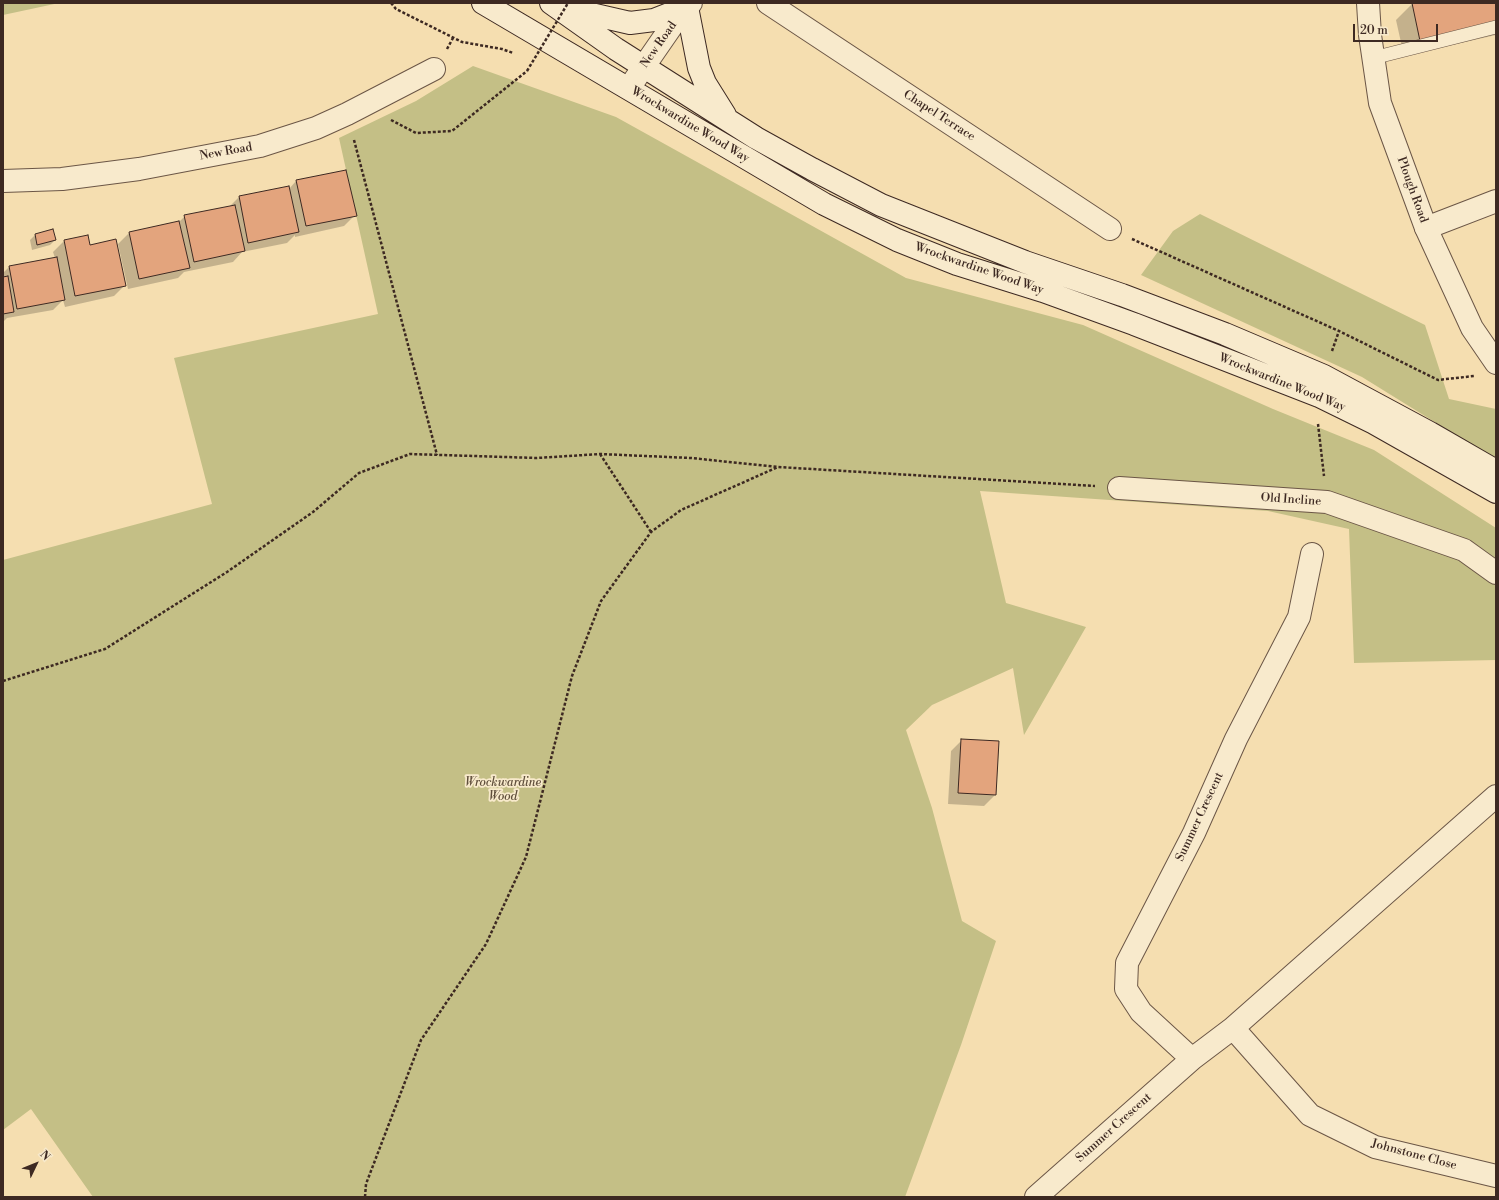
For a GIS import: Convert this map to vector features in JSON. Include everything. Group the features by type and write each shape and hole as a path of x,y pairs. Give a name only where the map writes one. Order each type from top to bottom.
{"street":[{"name":"Wrockwardine Wood Way","path":"483,3 824,204 897,240 957,264 1043,291 1134,324 1320,396 1374,423 1496,492"},
{"name":"Chapel Terrace","path":"768,3 1110,229"},
{"name":"Plough Road","path":"1368,3 1373,58 1380,103 1426,228 1472,328 1489,369"},
{"name":"Wrockwardine Wood Way","path":"558,4 582,26 756,138 881,205 1025,262 1122,295 1225,334 1324,376 1430,433 1496,471"},
{"path":"558,4 597,16 630,23 654,20 689,5 699,68 705,83 727,119"},
{"name":"New Road","path":"629,88 676,20 689,5"},
{"name":"New Road","path":"3,181 62,179 139,169 260,146 316,128 356,110 434,69"},
{"path":"1426,228 1496,201"},
{"name":"Old Incline","path":"1119,488 1327,502 1464,550 1496,573"},
{"name":"Summer Crescent","path":"1192,1059 1141,1012 1126,989 1127,963 1194,833 1236,739 1299,617 1312,554"},
{"name":"Summer Crescent","path":"1036,1197 1192,1059 1233,1028 1496,796"},
{"name":"Johnstone Close","path":"1233,1028 1310,1115 1375,1146 1496,1176"}],"lane":[{"path":"1373,58 1496,27"}],"path":[{"path":"390,3 396,9 462,42 502,49"},
{"path":"356,110 416,133 452,131 528,70 558,4"},
{"path":"450,43 453,38"},
{"path":"356,110 437,455"},
{"path":"1110,229 1339,330 1438,380 1489,369"},
{"path":"1320,396 1316,408 1327,502"},
{"path":"3,680 105,649 227,572 313,512 359,473 410,454 537,458 600,454 691,458 778,468 1119,488"},
{"path":"600,454 651,532"},
{"path":"365,1197 366,1184 421,1040 486,944 526,857 572,676 601,600 651,532 681,510 778,468"}],"green space":[{"path":"3,3 59,3 3,15"},
{"name":"Wrockwardine Wood","path":"473,66 616,117 906,278 1083,325 1273,409 1374,450 1496,528 1496,660 1354,663 1349,529 1268,511 980,491 1006,603 1086,627 1024,735 1013,668 932,705 906,730 932,808 962,921 996,941 961,1045 905,1197 93,1197 31,1109 3,1130 3,560 212,504 174,358 378,314 339,138 416,101"},
{"path":"1200,214 1425,325 1449,399 1496,409 1496,460 1362,377 1141,275 1173,231"}],"building":[{"path":"1412,3 1496,3 1496,23 1420,41"},
{"path":"346,170 357,216 306,226 296,180"},
{"path":"289,186 299,232 248,243 239,196"},
{"path":"235,205 245,251 194,262 184,215"},
{"path":"179,221 190,268 139,279 129,232"},
{"path":"53,229 56,240 37,245 35,234"},
{"path":"88,235 90,245 116,239 126,286 75,296 64,240"},
{"path":"57,257 65,300 17,309 9,266"},
{"path":"8,276 14,312 3,314 3,277"},
{"path":"961,739 999,741 996,795 958,793"}]}
